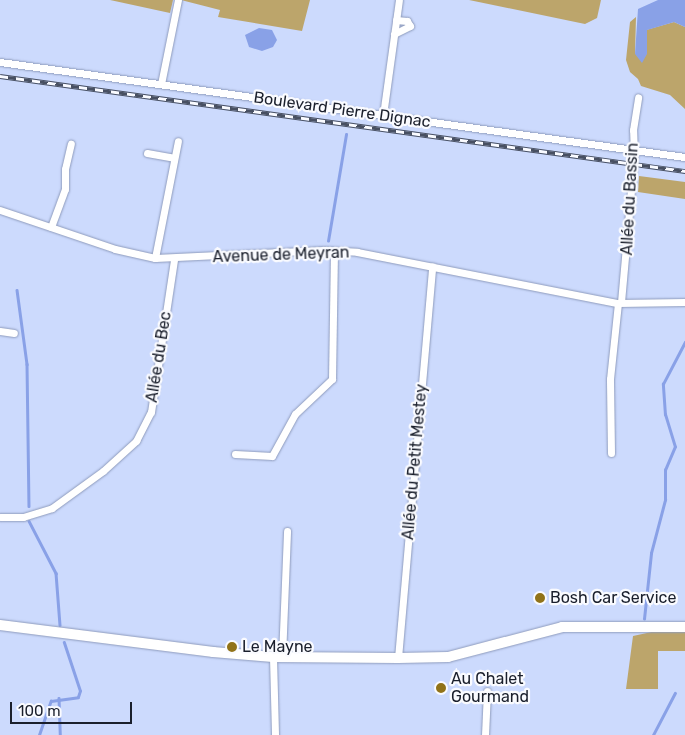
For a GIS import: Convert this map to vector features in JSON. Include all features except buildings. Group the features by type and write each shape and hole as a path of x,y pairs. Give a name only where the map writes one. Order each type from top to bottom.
{"main road":[{"path":"0,625 277,657 398,658 448,657 562,627 685,627"}],"street":[{"path":"162,84 178,0"},
{"path":"383,115 399,0"},
{"path":"394,34 410,26 407,21 396,20"},
{"name":"Boulevard Pierre Dignac","path":"0,62 685,157"},
{"name":"Allée du Bassin","path":"611,453 610,379 638,97"},
{"path":"155,258 178,141"},
{"path":"51,227 65,189 65,169 71,144"},
{"path":"147,153 174,158"},
{"name":"Avenue de Meyran","path":"0,210 115,250 155,258 174,260 334,251 378,255 619,302 685,302"},
{"path":"235,454 272,456 285,428 332,379 334,251"},
{"name":"Allée du Bec","path":"0,516 23,517 52,508 103,471 136,441 151,412 174,260"},
{"name":"Allée du Petit Mestey","path":"398,658 432,266"},
{"path":"0,332 14,333"},
{"path":"275,735 277,657 287,532"},
{"path":"485,735 487,691"}],"shaded area":[{"path":"110,0 173,0 170,13"},
{"path":"181,0 310,0 302,31 218,17 220,10"},
{"path":"469,0 601,0 597,18 585,24"},
{"path":"636,17 635,54 647,54 646,30 674,22 685,27 685,109 670,95 641,86 638,79 630,72 626,60 630,22"},
{"path":"639,176 685,182 685,199 638,192"},
{"path":"656,631 685,631 685,651 658,651 658,689 626,689 633,636"}],"water":[{"path":"658,0 685,0 685,27 674,22 647,30 647,54 642,63 635,54 638,9"},
{"path":"259,28 272,30 277,40 273,47 262,51 249,47 245,35"}],"waterway":[{"path":"328,241 346,135"},
{"path":"17,290 27,364 29,506"},
{"path":"644,619 651,553 665,500 665,470 675,447 665,415 663,384 685,342"},
{"path":"29,521 56,573 60,625"},
{"path":"39,735 51,701 78,697 80,691 64,643"},
{"path":"653,735 675,693"},
{"path":"59,698 60,735"}],"railway":[{"path":"0,76 685,171"}],"place":[{"name":"Bosh Car Service","path":"540,598"},
{"name":"Le Mayne","path":"232,647"},
{"name":"Au Chalet Gourmand","path":"441,688"}]}
